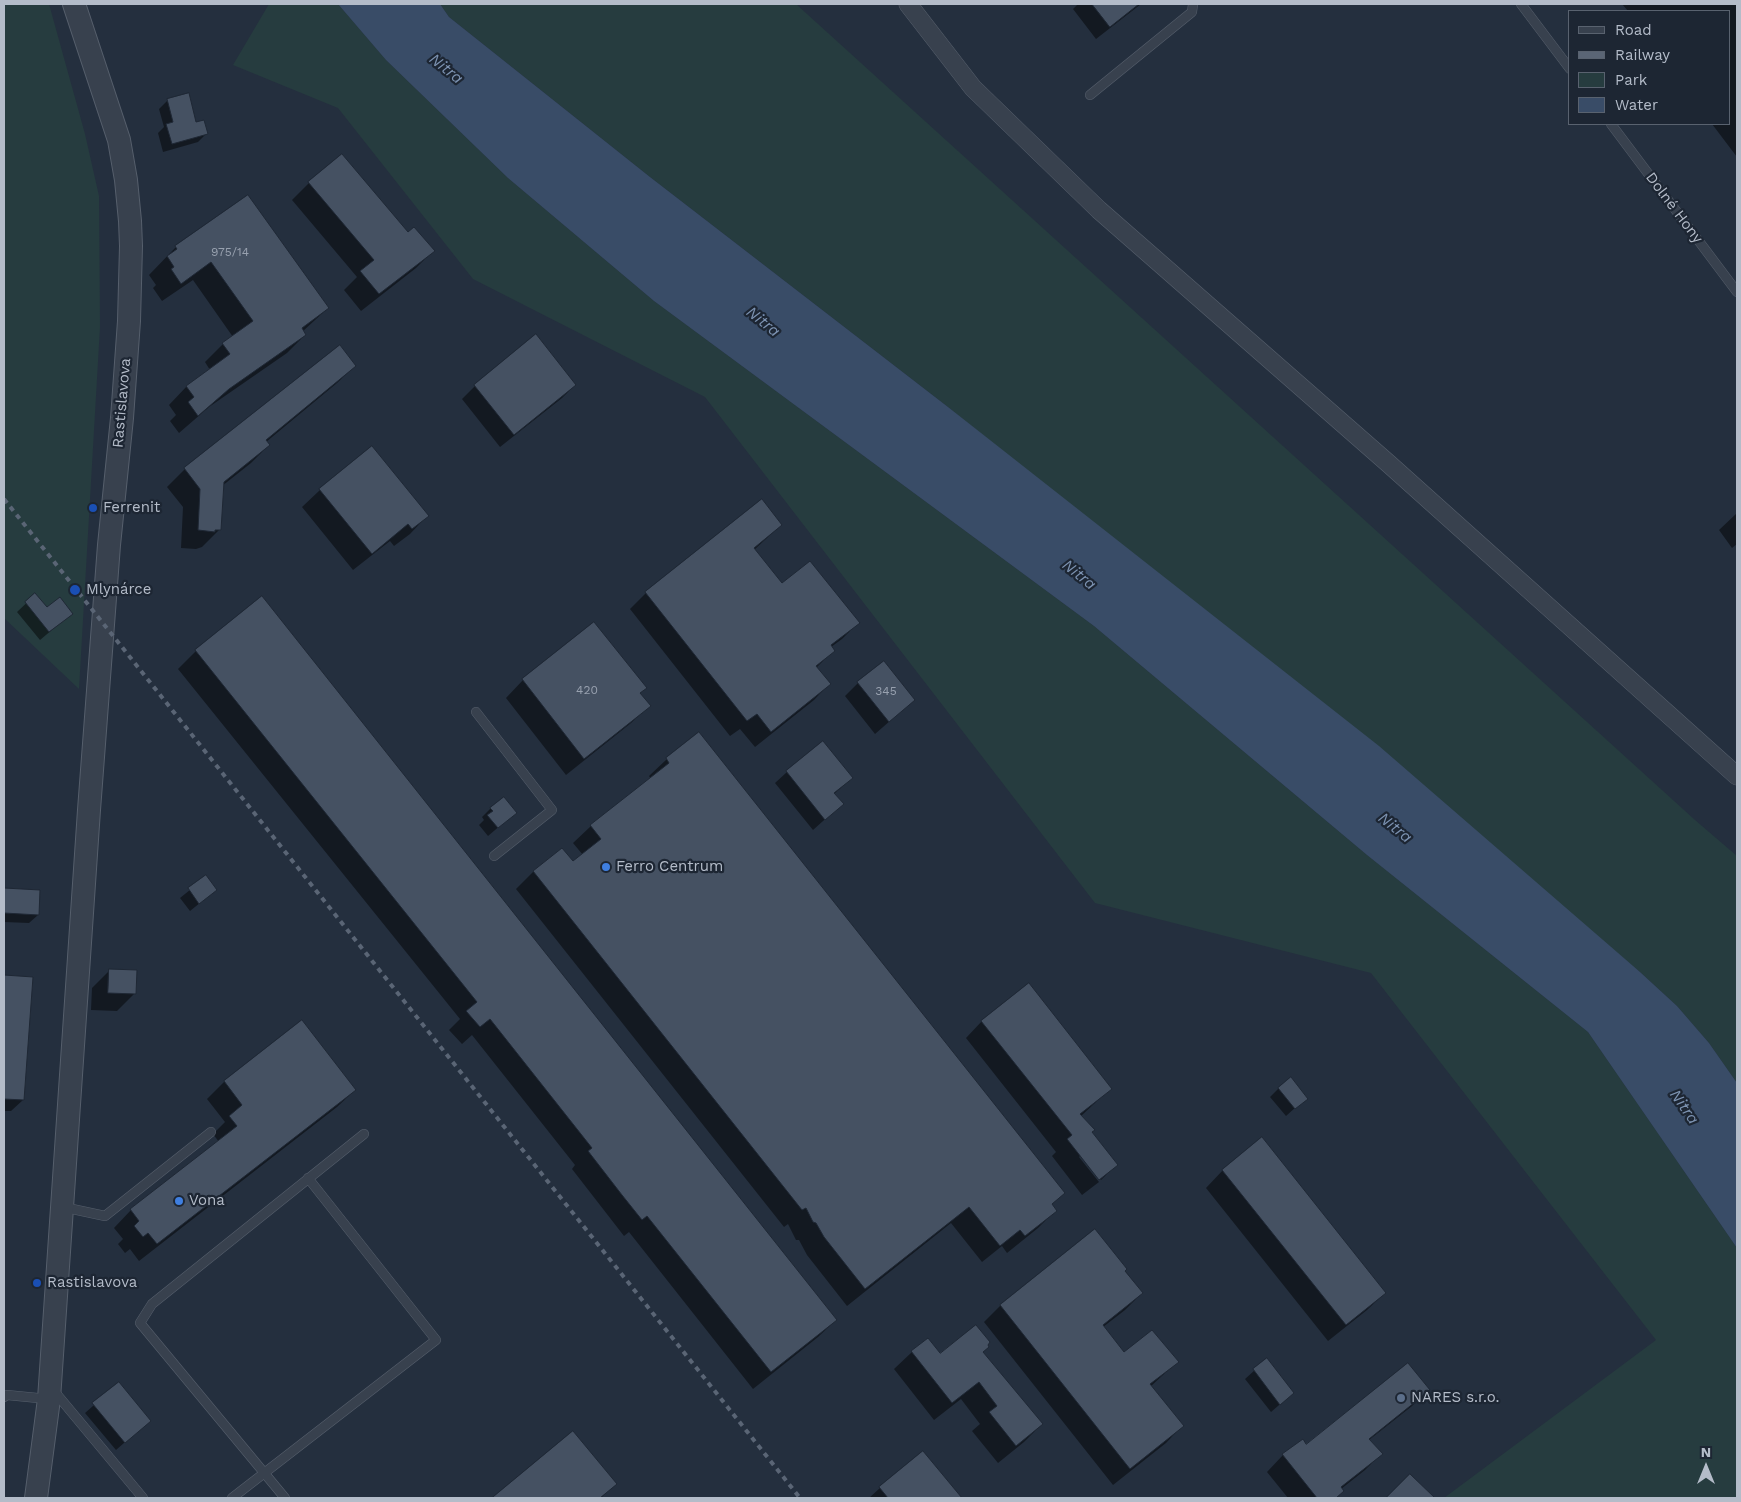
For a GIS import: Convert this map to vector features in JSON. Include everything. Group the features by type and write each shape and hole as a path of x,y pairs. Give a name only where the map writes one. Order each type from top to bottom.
{"street":[{"name":"Rastislavova","path":"36,1498 50,1393 89,810 109,545 122,418 129,321 131,246 129,200 119,140 74,4"},
{"path":"908,4 973,88 1099,210 1389,464 1737,776"}],"lane":[{"path":"1090,95 1192,12 1193,4"},
{"path":"1521,4 1568,66"},
{"name":"Dolné Hony","path":"1612,125 1737,292"},
{"path":"476,712 552,810 494,856"},
{"path":"63,1207 105,1216 211,1132"},
{"path":"284,1498 140,1323 152,1304 364,1134"},
{"path":"232,1498 436,1340 308,1178"},
{"path":"4,1397 7,1395 50,1393 142,1498"}],"green space":[{"path":"4,4 49,4 85,134 99,196 100,327 79,689 4,618"},
{"path":"269,4 338,4 386,60 508,178 654,301 1094,626 1367,855 1588,1032 1737,1248 1737,1498 1444,1498 1656,1340 1371,973 1095,903 705,397 473,279 338,108 233,65"},
{"path":"440,4 796,4 1695,820 1737,856 1737,1083 1709,1043 1677,1006 1640,972 948,407 650,177 449,17"}],"water":[{"name":"Nitra","path":"338,4 440,4 449,17 650,177 948,407 1379,746 1640,972 1677,1006 1709,1043 1737,1083 1737,1248 1588,1032 1367,855 1094,626 654,301 508,178 386,60"}],"building":[{"path":"1092,4 1139,4 1110,27"},
{"path":"189,93 196,122 204,120 208,134 172,144 166,124 173,122 167,99"},
{"path":"342,154 408,232 414,227 435,251 379,294 360,271 374,260 308,182"},
{"path":"248,195 329,308 302,328 306,335 229,389 198,416 188,402 194,397 186,386 230,354 222,343 253,321 211,262 181,284 171,269 174,267 167,256 177,249 175,246"},
{"path":"536,334 576,385 514,435 474,385"},
{"path":"340,345 356,366 266,440 270,445 224,482 221,530 215,530 215,532 198,530 200,489 184,468"},
{"path":"372,446 429,516 412,529 408,524 372,554 319,489"},
{"path":"762,499 782,525 754,548 782,583 810,561 860,623 831,645 835,651 816,666 831,684 771,732 757,714 747,721 645,592"},
{"path":"35,593 47,607 60,597 73,614 49,632 25,602"},
{"path":"262,596 837,1320 771,1372 647,1216 642,1220 622,1195 588,1151 592,1148 490,1019 480,1027 466,1011 477,1002 195,650"},
{"path":"594,622 647,688 640,693 651,706 584,759 522,679"},
{"path":"884,661 915,700 889,722 857,682"},
{"path":"699,732 1065,1193 1052,1204 1057,1211 1025,1236 1020,1230 1000,1246 969,1207 865,1289 824,1237 816,1223 813,1222 806,1208 802,1210 533,871 562,848 573,861 601,839 590,825 669,763 666,758"},
{"path":"823,741 853,778 834,793 844,804 825,820 786,771"},
{"path":"504,797 517,813 498,828 487,815 493,811 490,808"},
{"path":"206,875 217,890 199,904 188,888"},
{"path":"4,888 40,890 39,915 4,913"},
{"path":"109,969 137,970 136,994 108,993"},
{"path":"4,975 33,977 24,1100 4,1099"},
{"path":"1029,983 1112,1089 1080,1114 1095,1130 1092,1132 1118,1165 1099,1180 1067,1139 1072,1135 981,1021"},
{"path":"302,1020 356,1090 157,1244 148,1233 143,1237 134,1226 139,1221 130,1209 237,1126 229,1116 242,1105 224,1081"},
{"path":"1291,1077 1308,1099 1295,1109 1278,1088"},
{"path":"1262,1137 1386,1293 1346,1325 1222,1170"},
{"path":"1095,1229 1127,1269 1125,1271 1143,1293 1103,1325 1124,1352 1152,1330 1179,1362 1150,1384 1184,1426 1130,1469 1000,1305"},
{"path":"976,1325 990,1342 989,1347 983,1352 1043,1424 1016,1446 989,1412 997,1406 979,1382 952,1403 911,1351 928,1338 940,1353"},
{"path":"1267,1358 1294,1393 1280,1405 1253,1369"},
{"path":"1408,1363 1430,1390 1369,1439 1383,1454 1341,1487 1344,1491 1336,1498 1317,1498 1282,1454 1303,1439 1306,1444"},
{"path":"119,1382 151,1421 125,1443 92,1403"},
{"path":"573,1431 617,1484 600,1498 492,1498"},
{"path":"923,1451 962,1498 888,1498 879,1487"},
{"path":"1410,1474 1435,1498 1386,1498"}],"railway":[{"path":"4,499 800,1498"}],"place":[{"name":"Ferrenit","path":"93,508"},
{"name":"Mlynárce","path":"75,590"},
{"name":"Ferro Centrum","path":"606,867"},
{"name":"Vona","path":"179,1201"},
{"name":"Rastislavova","path":"37,1283"},
{"name":"NARES s.r.o.","path":"1401,1398"}]}
